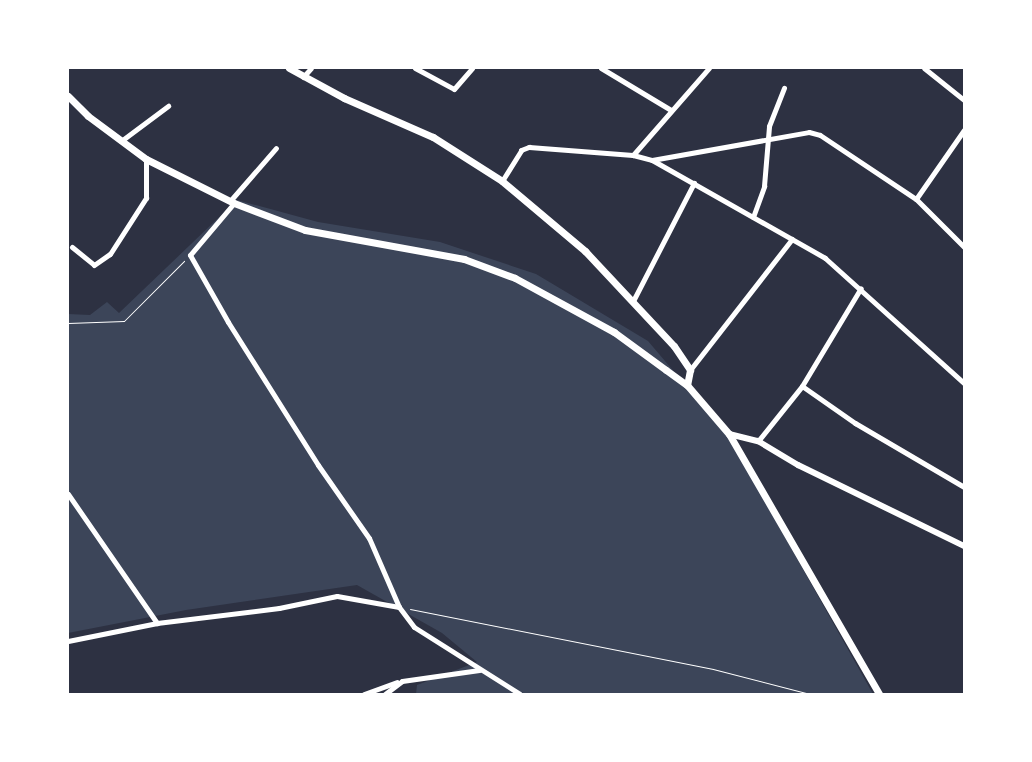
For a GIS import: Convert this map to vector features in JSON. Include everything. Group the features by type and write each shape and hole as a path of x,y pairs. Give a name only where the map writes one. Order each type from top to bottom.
{"main road":[{"path":"289,68 303,77 433,137 502,181 585,252 674,346 690,370 687,385"},
{"path":"68,96 120,142 146,159 232,202 305,230 464,259 515,278 614,332 687,385 729,434 878,694"}],"street":[{"path":"303,77 311,68"},
{"path":"415,68 454,89 472,68"},
{"path":"601,68 671,110"},
{"path":"633,154 709,68"},
{"path":"924,68 964,100"},
{"path":"753,217 764,186 771,138 771,119 784,88"},
{"path":"120,142 168,106"},
{"path":"916,199 964,130"},
{"path":"652,160 798,132 820,135 916,199 964,247"},
{"path":"502,181 521,150 529,147 633,154 652,160 825,258 861,288 964,383"},
{"path":"276,148 190,255 318,465 369,538 399,607 430,640 520,694"},
{"path":"72,247 94,264 110,254 146,198 146,159"},
{"path":"633,301 694,183"},
{"path":"690,370 792,239"},
{"path":"758,441 802,386 861,288"},
{"path":"802,386 855,422 964,487"},
{"path":"729,434 758,441 798,465 964,546"},
{"path":"68,494 157,623"},
{"path":"68,641 157,623 260,611 337,596 399,607"},
{"path":"364,694 386,684 479,670"},
{"path":"385,694 402,681"}],"path":[{"path":"68,323 124,321 190,255"},
{"path":"399,607 670,660 810,694"}],"shaded area":[{"path":"237,200 318,222 440,242 536,274 648,341 727,434 873,694 416,694 417,685 477,662 442,633 357,585 186,610 68,633 68,314 90,315 107,302 119,313"}]}
